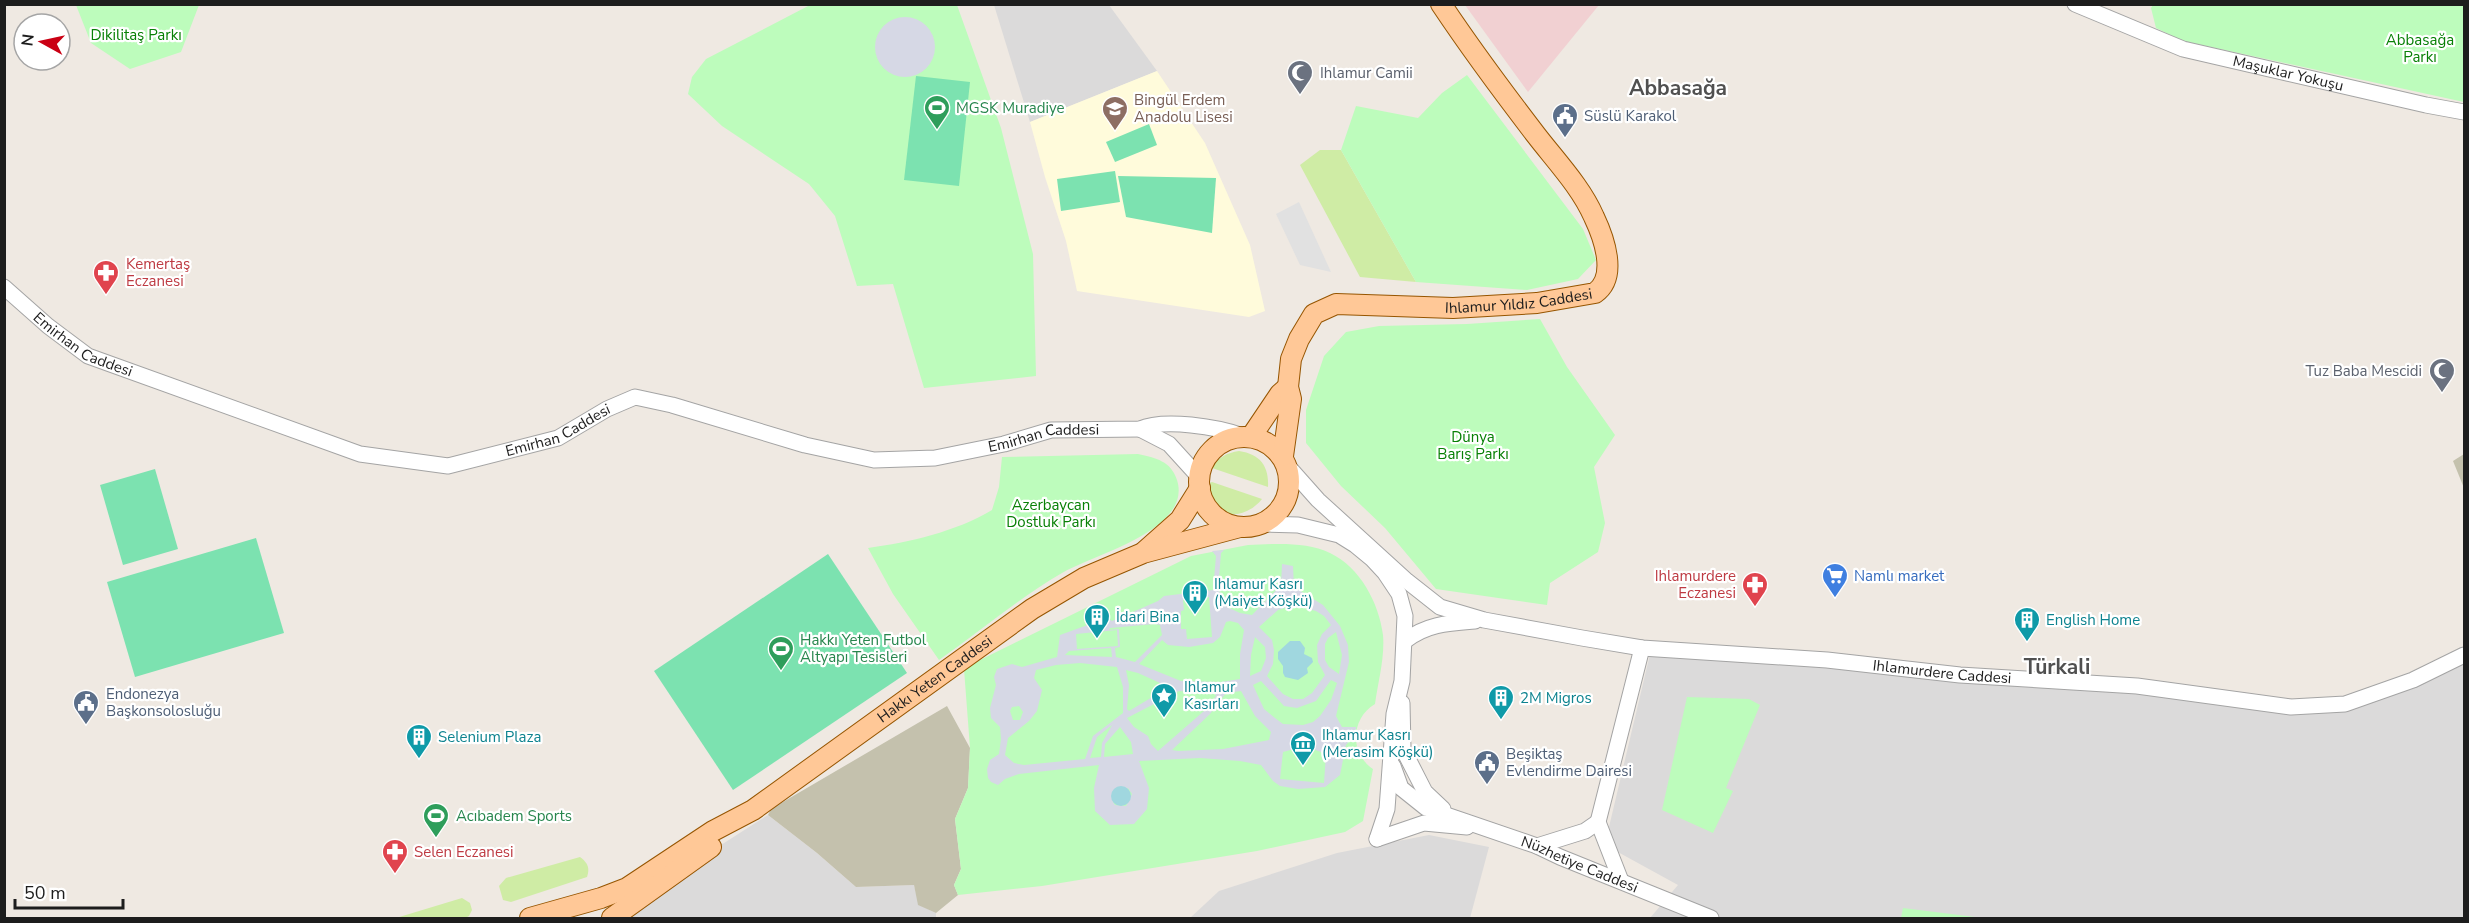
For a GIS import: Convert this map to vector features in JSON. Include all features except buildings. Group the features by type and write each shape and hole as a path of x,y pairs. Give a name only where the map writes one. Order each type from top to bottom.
{"main road":[{"name":"Ihlamur Yıldız Caddesi","path":"1288,387 1291,359 1299,339 1314,314 1336,304 1453,308 1537,303 1595,293 1603,288 1608,274 1605,242 1583,196 1475,55 1441,4"},
{"path":"1247,437 1288,387 1291,399 1284,460 1290,483 1287,495 1274,516 1250,525 1230,525 1215,517 1207,507 1200,483 1207,456 1213,449 1231,439 1247,437 1272,445 1284,460"},
{"name":"Hakkı Yeten Caddesi","path":"1143,553 1180,520 1200,483"},
{"name":"Hakkı Yeten Caddesi","path":"530,918 601,898 627,888 713,831 735,821 1032,609 1084,578 1143,553 1250,525"},
{"name":"Hakkı Yeten Caddesi","path":"612,918 709,849 735,821"},
{"path":"544,918 583,909 601,898"}],"street":[{"name":"Maşuklar Yokuşu","path":"2075,4 2183,49 2464,112"},
{"name":"Emirhan Caddesi","path":"4,287 48,326 88,356 360,454 448,466 558,438 607,409 635,397 805,445 874,460 935,458 1004,444 1051,430 1140,429 1150,425 1192,426 1222,429 1247,437"},
{"name":"Emirhan Caddesi","path":"1140,429 1169,444 1200,483"},
{"path":"1284,460 1318,500 1407,581 1440,607 1484,620"},
{"path":"1250,525 1298,525 1339,535 1355,544 1385,573 1399,594 1406,616 1405,641 1389,758 1391,777 1387,809 1377,839 1424,823 1483,829"},
{"path":"1405,641 1414,634 1435,625 1484,620"},
{"name":"Ihlamurdere Caddesi","path":"1484,620 1642,648 1827,660 1960,675 2137,686 2291,707 2344,704 2413,680 2464,655"},
{"path":"1621,881 1598,822 1642,648"},
{"name":"Nüzhetiye Caddesi","path":"1400,688 1404,721 1403,749 1412,771 1425,792 1448,813"},
{"name":"Nüzhetiye Caddesi","path":"1389,758 1401,788 1426,808 1448,813 1483,829 1537,846 1711,918"},
{"path":"1537,846 1585,831 1598,822"}],"shaded area":[{"path":"994,5 1109,5 1157,71 1030,122"},
{"path":"1465,5 1599,5 1528,92"},
{"path":"905,17 922,22 930,30 935,47 930,64 922,72 905,77 888,72 880,64 875,47 880,30 888,22"},
{"path":"1157,71 1205,143 1250,245 1265,311 1249,317 1077,291 1066,241 1030,122"},
{"path":"1299,202 1331,272 1300,265 1276,214"},
{"path":"2464,454 2464,488 2453,461"},
{"path":"1224,550 1221,553 1218,590 1227,607 1252,615 1281,585 1282,564 1293,566 1294,587 1323,605 1340,626 1348,645 1349,662 1336,716 1342,727 1356,727 1355,741 1350,740 1346,745 1340,775 1325,787 1298,789 1280,786 1273,781 1261,765 1240,761 1200,758 1139,761 1149,788 1147,809 1134,824 1110,825 1095,811 1094,788 1099,765 1019,774 1005,779 998,785 991,782 987,769 990,760 999,754 1001,739 1000,727 991,718 990,708 996,685 994,677 997,669 1012,664 1022,667 1057,657 1060,635 1107,618 1112,621 1158,601 1164,596 1213,590 1216,556 1212,551","holes":["1209,597 1212,637 1187,639 1186,629 1181,629 1181,611 1184,610 1183,600","1294,605 1316,611 1324,616 1331,625 1322,634 1317,645 1318,662 1325,675 1312,693 1303,699 1293,699 1283,694 1267,676 1273,664 1272,640 1259,627 1278,610","1226,622 1238,623 1244,630 1240,654 1240,679 1221,682 1181,681 1139,664 1162,640 1168,645 1189,647 1213,643 1220,637","1155,624 1160,625 1162,635 1135,662 1116,657 1115,648 1120,647 1119,629 1109,630 1110,628","1117,630 1118,646 1077,649 1076,634","1336,632 1342,655 1339,674 1329,667 1325,660 1325,644 1328,638","1255,637 1265,647 1266,658 1261,671 1250,676","1111,648 1112,657 1065,655 1069,651","1080,663 1117,667 1123,687 1123,713 1093,736 1085,759 1024,765 1014,763 1005,755 1008,738 1029,721 1037,711 1042,690 1034,678 1036,670 1056,665","1126,670 1169,687 1129,711 1127,709 1129,685","1331,680 1337,683 1331,700 1320,716 1313,722 1303,725 1283,724 1275,718 1264,709 1253,685 1261,681 1284,706 1297,708 1316,701","1179,691 1215,693 1216,696 1204,711 1158,751 1151,744 1148,736 1134,727 1127,718","1241,691 1255,716 1271,732 1269,740 1223,749 1172,750 1210,714 1226,693","1019,706 1023,712 1020,720 1013,720 1010,711 1012,707","1112,725 1102,743 1101,757 1090,758 1097,737","1120,727 1131,742 1133,754 1104,757 1105,744","1305,746 1326,754 1324,783 1280,779 1283,752","1128,788 1132,794 1126,806 1115,805 1113,802"]},
{"path":"1651,650 1962,676 2291,709 2344,702 2464,650 2464,918 1650,918 1678,885 1616,851 1609,827"},
{"path":"947,706 970,748 968,788 955,819 961,869 954,885 958,895 936,913 918,905 914,885 856,887 768,815 771,809"},
{"path":"768,815 856,887 914,885 919,905 936,913 936,918 617,918 660,884"},
{"path":"1429,835 1489,847 1470,918 1190,918 1219,891 1337,853"}],"green space":[{"name":"Dikilitaş Parkı","path":"76,5 199,5 181,52 130,69 91,43"},
{"path":"810,5 957,5 1001,128 1033,254 1036,376 924,388 893,284 857,286 835,216 809,184 722,126 688,94 692,77 706,59"},
{"name":"Abbasağa Parkı","path":"2153,5 2464,5 2464,102 2183,41 2156,28 2151,8"},
{"path":"1467,75 1583,229 1596,260 1578,279 1527,290 1416,282 1341,150 1356,106 1418,118 1442,93"},
{"name":"MGSK Muradiye","path":"916,76 970,82 959,186 904,180"},
{"path":"1149,124 1157,145 1115,162 1106,142"},
{"path":"1320,150 1341,150 1416,282 1360,277 1300,165"},
{"path":"1115,171 1120,202 1061,211 1057,179"},
{"path":"1118,176 1216,178 1212,233 1126,217"},
{"name":"Dünya Barış Parkı","path":"1540,319 1567,367 1615,435 1594,467 1605,523 1598,552 1550,583 1547,605 1436,589 1385,528 1341,486 1306,443 1306,410 1324,356 1346,332 1379,326 1467,324"},
{"path":"1239,451 1253,455 1262,462 1267,473 1268,487 1212,468 1223,456"},
{"name":"Azerbaycan Dostluk Parkı","path":"1138,454 1162,461 1171,468 1177,480 1178,498 1170,513 1156,527 1137,538 1076,566 1046,583 939,660 893,594 868,548 932,535 978,518 992,510 999,487 1002,457"},
{"path":"155,469 178,549 123,565 100,485"},
{"path":"1212,482 1262,499 1245,512 1226,514 1212,504 1207,495 1206,484"},
{"path":"256,538 284,633 135,677 107,582"},
{"name":"Ihlamur Kasırları","path":"1248,545 1300,545 1330,553 1341,559 1359,577 1377,611 1383,635 1381,670 1375,704 1361,718 1356,736 1360,754 1373,769 1363,821 1345,832 1257,851 1042,886 958,895 954,885 961,869 955,819 968,788 970,748 964,669 1191,556"},
{"name":"Hakkı Yeten Futbol Altyapı Tesisleri","path":"828,554 907,673 733,790 654,671"},
{"path":"1687,697 1749,699 1760,705 1726,788 1733,791 1713,833 1662,810"},
{"path":"580,857 588,866 587,877 511,902 503,900 499,886 506,878"},
{"path":"462,898 470,903 472,910 465,918 396,918"},
{"path":"1903,908 1983,918 1901,918"}],"water":[{"path":"1290,641 1300,641 1305,648 1304,654 1312,658 1313,662 1307,668 1308,673 1298,680 1285,677 1283,666 1278,659 1278,652"},
{"path":"1117,786 1125,786 1131,792 1131,800 1125,806 1117,806 1111,800 1111,792"}],"place":[{"name":"Ihlamur Camii","path":"1300,96"},
{"name":"MGSK Muradiye","path":"937,131"},
{"name":"Bingül Erdem Anadolu Lisesi","path":"1115,132"},
{"name":"Süslü Karakol","path":"1565,139"},
{"name":"Kemertaş Eczanesi","path":"106,296"},
{"name":"Tuz Baba Mescidi","path":"2442,394"},
{"name":"Namlı market","path":"1835,599"},
{"name":"Ihlamurdere Eczanesi","path":"1755,608"},
{"name":"Ihlamur Kasrı (Maiyet Köşkü)","path":"1195,616"},
{"name":"İdari Bina","path":"1097,640"},
{"name":"English Home","path":"2027,643"},
{"name":"Hakkı Yeten Futbol Altyapı Tesisleri","path":"781,672"},
{"name":"Ihlamur Kasırları","path":"1164,719"},
{"name":"2M Migros","path":"1501,721"},
{"name":"Endonezya Başkonsolosluğu","path":"86,726"},
{"name":"Selenium Plaza","path":"419,760"},
{"name":"Ihlamur Kasrı (Merasim Köşkü)","path":"1303,767"},
{"name":"Beşiktaş Evlendirme Dairesi","path":"1487,786"},
{"name":"Acıbadem Sports","path":"436,839"},
{"name":"Selen Eczanesi","path":"395,875"}],"district":[{"name":"Abbasağa","path":"1678,88"},
{"name":"Türkali","path":"2057,667"}]}
